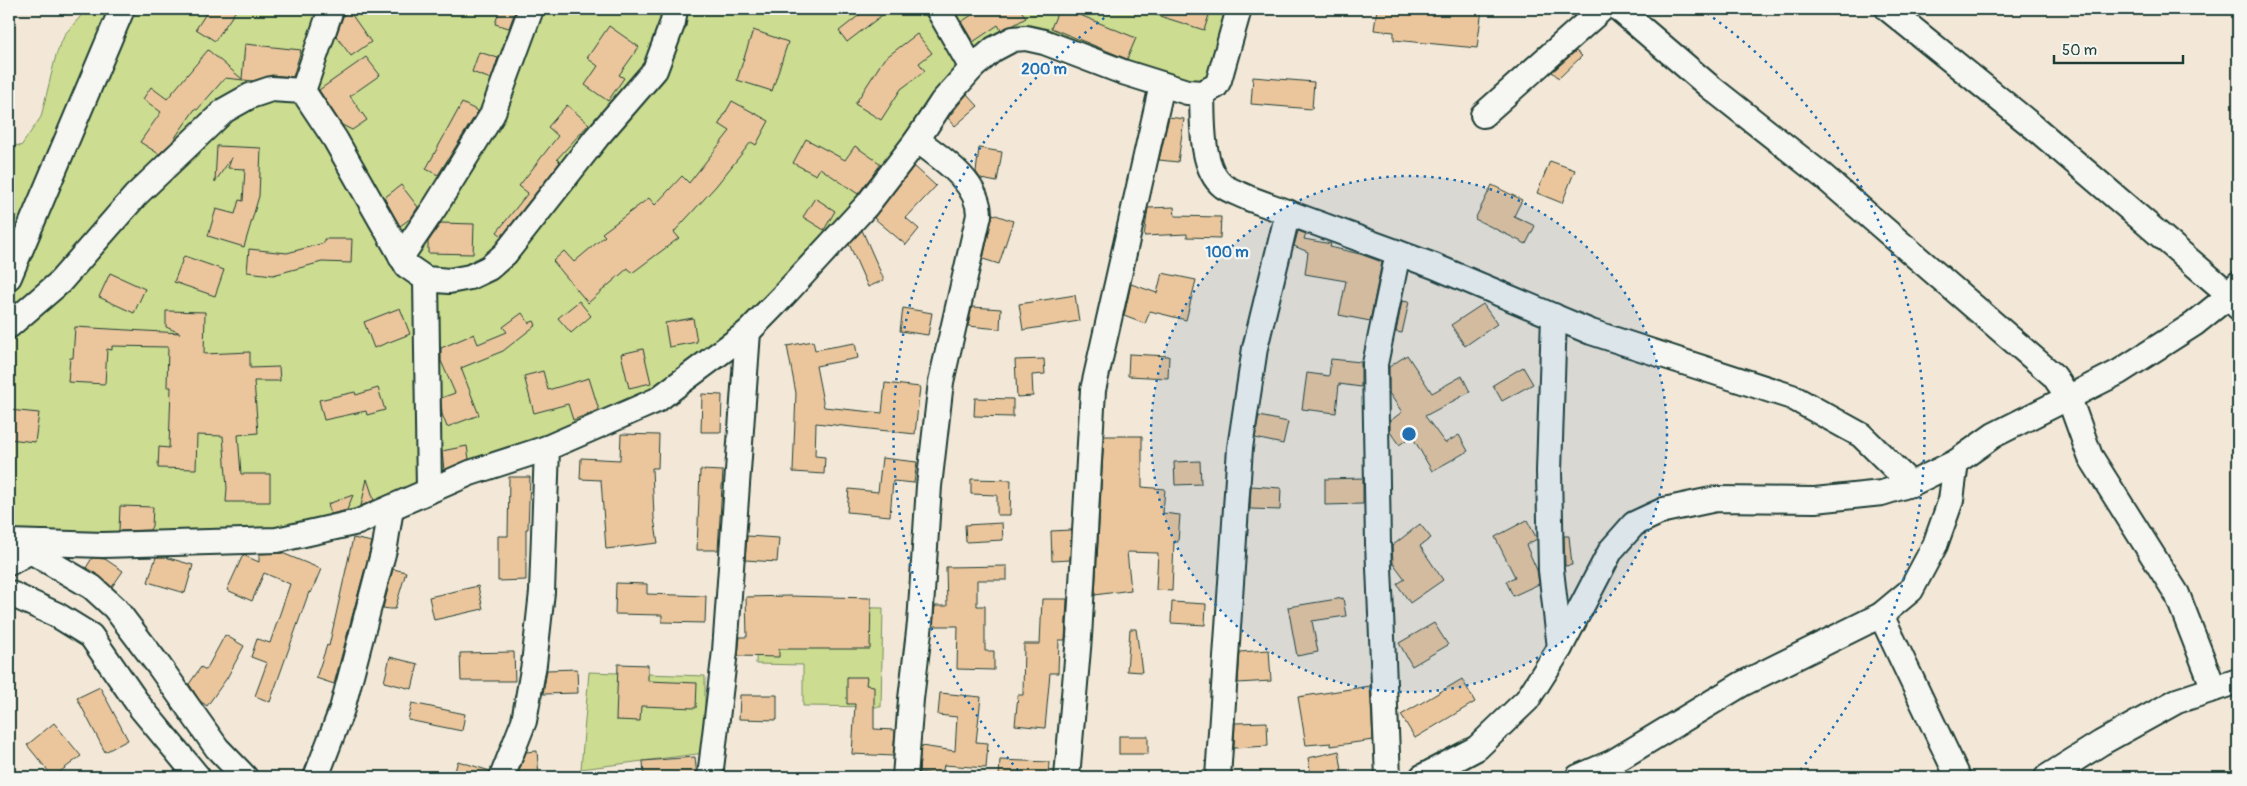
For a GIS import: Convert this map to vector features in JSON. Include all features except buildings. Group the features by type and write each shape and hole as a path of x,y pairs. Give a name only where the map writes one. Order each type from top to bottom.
{"street":[{"path":"9,277 122,9"},
{"path":"303,92 331,9"},
{"path":"401,257 435,207 492,115 531,9"},
{"path":"303,92 335,139 407,266 426,279 449,281 470,277 489,268 505,254 591,144 655,70 674,22 676,9"},
{"path":"938,9 972,68"},
{"path":"9,542 39,547 277,540 358,522 470,473 547,448 657,400 748,332 867,205 917,140 942,102 972,68 994,49 1013,39 1026,38 1044,42 1162,85 1187,92 1202,93 1216,86 1219,80 1239,9"},
{"path":"1483,115 1602,9"},
{"path":"1619,9 1708,86 1823,176 2054,376 2069,398 2090,456 2177,594 2214,689"},
{"path":"1422,777 1477,748 1527,700 1560,648 1611,550 1634,524 1664,510 1716,499 1815,500 1882,493 1911,484 1956,462 1994,436 2119,372 2235,295 2035,128 1888,9"},
{"path":"1067,777 1079,636 1093,390 1162,85"},
{"path":"9,326 59,283 136,195 225,110 250,96 272,89 303,92"},
{"path":"1202,93 1208,161 1214,175 1223,186 1248,198 1398,253 1591,332 1792,397 1861,435 1911,484"},
{"path":"905,777 911,699 920,624 929,486 941,382 979,215 979,204 968,184 945,161 917,140"},
{"path":"1218,777 1240,448 1255,348 1288,212"},
{"path":"1388,777 1378,544 1375,364 1398,253"},
{"path":"426,279 429,491"},
{"path":"1554,316 1549,471 1551,570 1560,648"},
{"path":"710,777 725,651 748,332"},
{"path":"502,777 524,721 534,664 542,592 547,448"},
{"path":"1578,777 1613,762 1742,684 1881,615 1911,590 1936,545 1951,500 1956,462"},
{"path":"316,777 342,708 385,546 391,508"},
{"path":"9,564 39,547"},
{"path":"39,547 92,587 114,608 160,666 217,748 245,777"},
{"path":"9,593 57,615 91,636 141,708 198,777"},
{"path":"1881,615 1958,777"},
{"path":"2047,777 2101,743 2177,701 2238,681"}],"green space":[{"path":"87,9 1238,9 1210,88 1013,40 779,296 656,396 357,528 9,544 9,144 21,146 41,117 56,55 65,34"},
{"path":"757,606 883,608 881,707 803,706 803,665 756,664"},
{"path":"589,672 705,676 705,753 581,769"}]}
